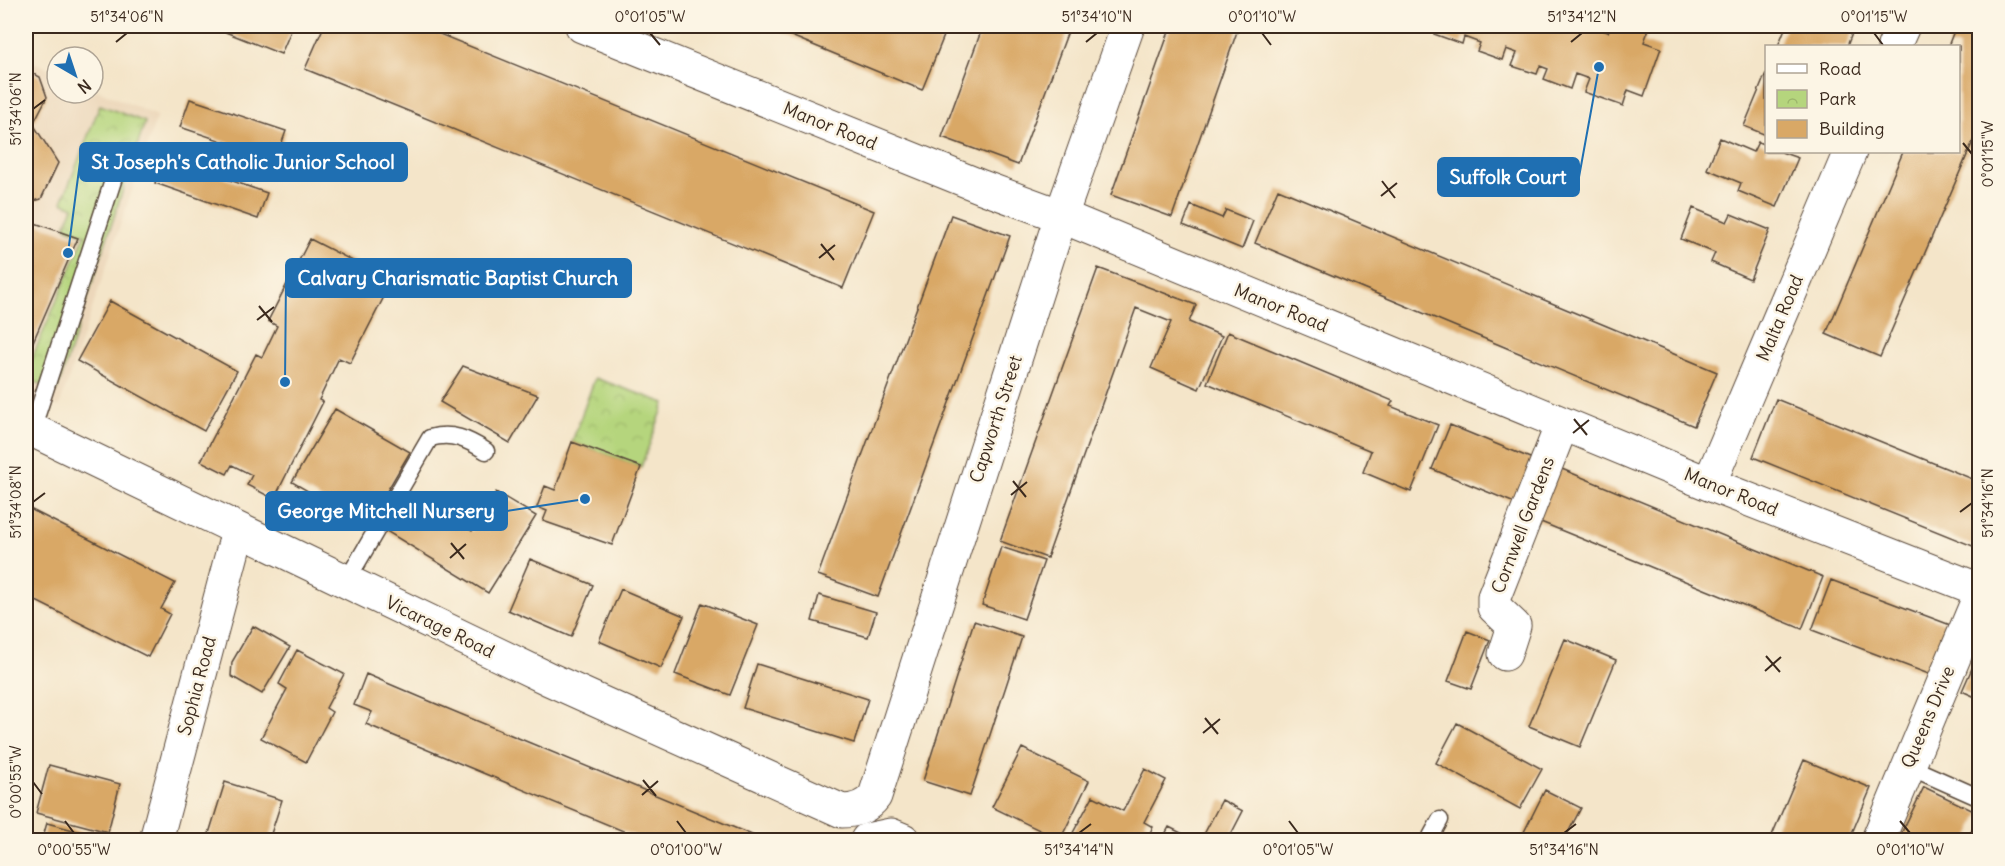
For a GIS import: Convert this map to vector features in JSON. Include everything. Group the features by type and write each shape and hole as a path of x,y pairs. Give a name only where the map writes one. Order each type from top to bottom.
{"street":[{"name":"Manor Road","path":"582,26 1061,216 1709,484 1980,590"},
{"name":"Capworth Street","path":"860,808 875,796 1061,216 1128,26"},
{"path":"1894,45 1903,26"},
{"name":"Malta Road","path":"1709,484 1850,153"},
{"name":"Cornwell Gardens","path":"1505,654 1514,626 1494,607 1494,597 1562,424"},
{"name":"Vicarage Road","path":"28,428 549,679 831,806 842,810 860,808"},
{"name":"Sophia Road","path":"156,840 238,531"},
{"name":"Queens Drive","path":"1878,840 1980,595"},
{"path":"868,840 891,835 903,840"}],"lane":[{"path":"28,428 121,156"},
{"path":"346,582 430,438 443,435 466,438 486,451"},
{"path":"1908,766 1980,798"},
{"path":"1429,840 1440,820"}],"shaded area":[{"path":"26,59 45,67 45,105 105,105 105,93 157,116 59,407 26,391"}],"green space":[{"path":"100,105 145,122 57,391 26,378 26,372 85,235 65,227 73,207 62,202"},
{"path":"595,378 665,403 641,467 572,442"}],"building":[{"path":"219,26 293,26 281,54 218,29"},
{"path":"324,26 420,26 874,211 843,288 305,69"},
{"path":"767,26 948,26 922,90"},
{"path":"983,26 1070,26 1018,165 942,137"},
{"path":"1171,26 1239,26 1172,217 1111,195"},
{"path":"1437,26 1591,26 1608,32 1611,26 1650,26 1644,42 1661,48 1644,96 1628,90 1623,106 1584,92 1589,79 1575,74 1570,89 1544,79 1548,69 1540,66 1537,74 1512,66 1517,53 1506,49 1502,60 1477,51 1480,43 1464,37 1462,44 1434,34"},
{"path":"1786,26 1855,26 1847,45 1778,45"},
{"path":"1956,26 1980,26 1980,125 1880,357 1826,334 1903,153 1960,153 1960,45 1948,45"},
{"path":"26,70 40,77 45,91 45,101 33,124 58,163 41,199 26,203"},
{"path":"1765,75 1765,135 1744,126"},
{"path":"190,99 286,131 276,159 180,127"},
{"path":"1720,138 1753,152 1758,142 1765,145 1765,153 1784,153 1798,158 1777,207 1738,191 1741,183 1707,169"},
{"path":"164,157 267,193 258,219 155,183"},
{"path":"1278,189 1717,372 1694,426 1255,243"},
{"path":"1191,205 1222,218 1226,210 1253,221 1242,249 1183,225"},
{"path":"1693,208 1727,222 1731,214 1770,230 1750,279 1711,262 1715,253 1681,239"},
{"path":"951,215 1010,236 878,597 818,575"},
{"path":"26,220 78,238 26,358"},
{"path":"310,239 392,281 350,363 339,358 319,400 323,402 274,499 247,485 252,475 232,465 227,474 201,461 256,354 262,357 277,326 268,321"},
{"path":"1098,268 1196,305 1189,322 1222,336 1199,389 1151,368 1171,322 1136,308 1047,558 1000,541"},
{"path":"110,301 237,371 204,431 77,361"},
{"path":"1228,332 1393,401 1390,406 1438,425 1411,492 1363,472 1371,451 1207,383"},
{"path":"463,366 538,395 510,443 440,402"},
{"path":"1776,399 1980,482 1980,549 1753,457"},
{"path":"335,409 410,452 367,525 292,482"},
{"path":"1450,425 1535,460 1517,504 1432,469"},
{"path":"572,442 641,467 612,545 543,521 547,511 537,507 545,486 555,490"},
{"path":"1557,467 1823,577 1802,629 1536,520"},
{"path":"407,491 472,531 496,492 536,516 488,593 383,529"},
{"path":"26,507 175,583 161,609 170,614 148,657 26,596"},
{"path":"1001,547 1044,561 1024,619 982,605"},
{"path":"530,559 593,585 571,637 508,610"},
{"path":"1831,580 1953,626 1934,676 1812,630"},
{"path":"621,589 684,616 661,668 599,641"},
{"path":"819,595 876,612 868,637 812,621"},
{"path":"702,603 758,625 730,695 675,674"},
{"path":"974,621 1022,637 970,796 923,781"},
{"path":"253,626 290,647 262,694 231,676 232,662"},
{"path":"1467,631 1490,640 1471,689 1448,681"},
{"path":"1565,639 1616,660 1580,747 1529,726"},
{"path":"297,650 344,674 326,708 332,712 306,762 261,738 287,689 279,684"},
{"path":"1980,650 1980,699 1962,691"},
{"path":"757,664 868,699 854,743 743,708"},
{"path":"366,674 764,840 645,840 466,766 366,724 372,712 354,705"},
{"path":"1457,723 1542,769 1520,809 1436,763"},
{"path":"1022,748 1089,781 1060,840 992,807"},
{"path":"1804,760 1871,788 1849,840 1770,840"},
{"path":"49,765 120,784 108,832 36,813"},
{"path":"1145,769 1166,780 1144,822 1153,827 1146,840 1069,840 1093,796 1123,811"},
{"path":"225,782 282,800 269,840 207,840"},
{"path":"1924,787 1980,814 1967,840 1898,840"},
{"path":"1545,790 1581,808 1564,840 1520,840"},
{"path":"1222,800 1243,811 1228,840 1201,840"},
{"path":"47,823 111,840 42,840"},
{"path":"1169,827 1195,840 1162,840"}],"place":[{"name":"Suffolk Court","path":"1599,67"},
{"name":"St Joseph's Catholic Junior School","path":"68,253"},
{"name":"Calvary Charismatic Baptist Church","path":"285,382"},
{"name":"George Mitchell Nursery","path":"585,499"}]}
